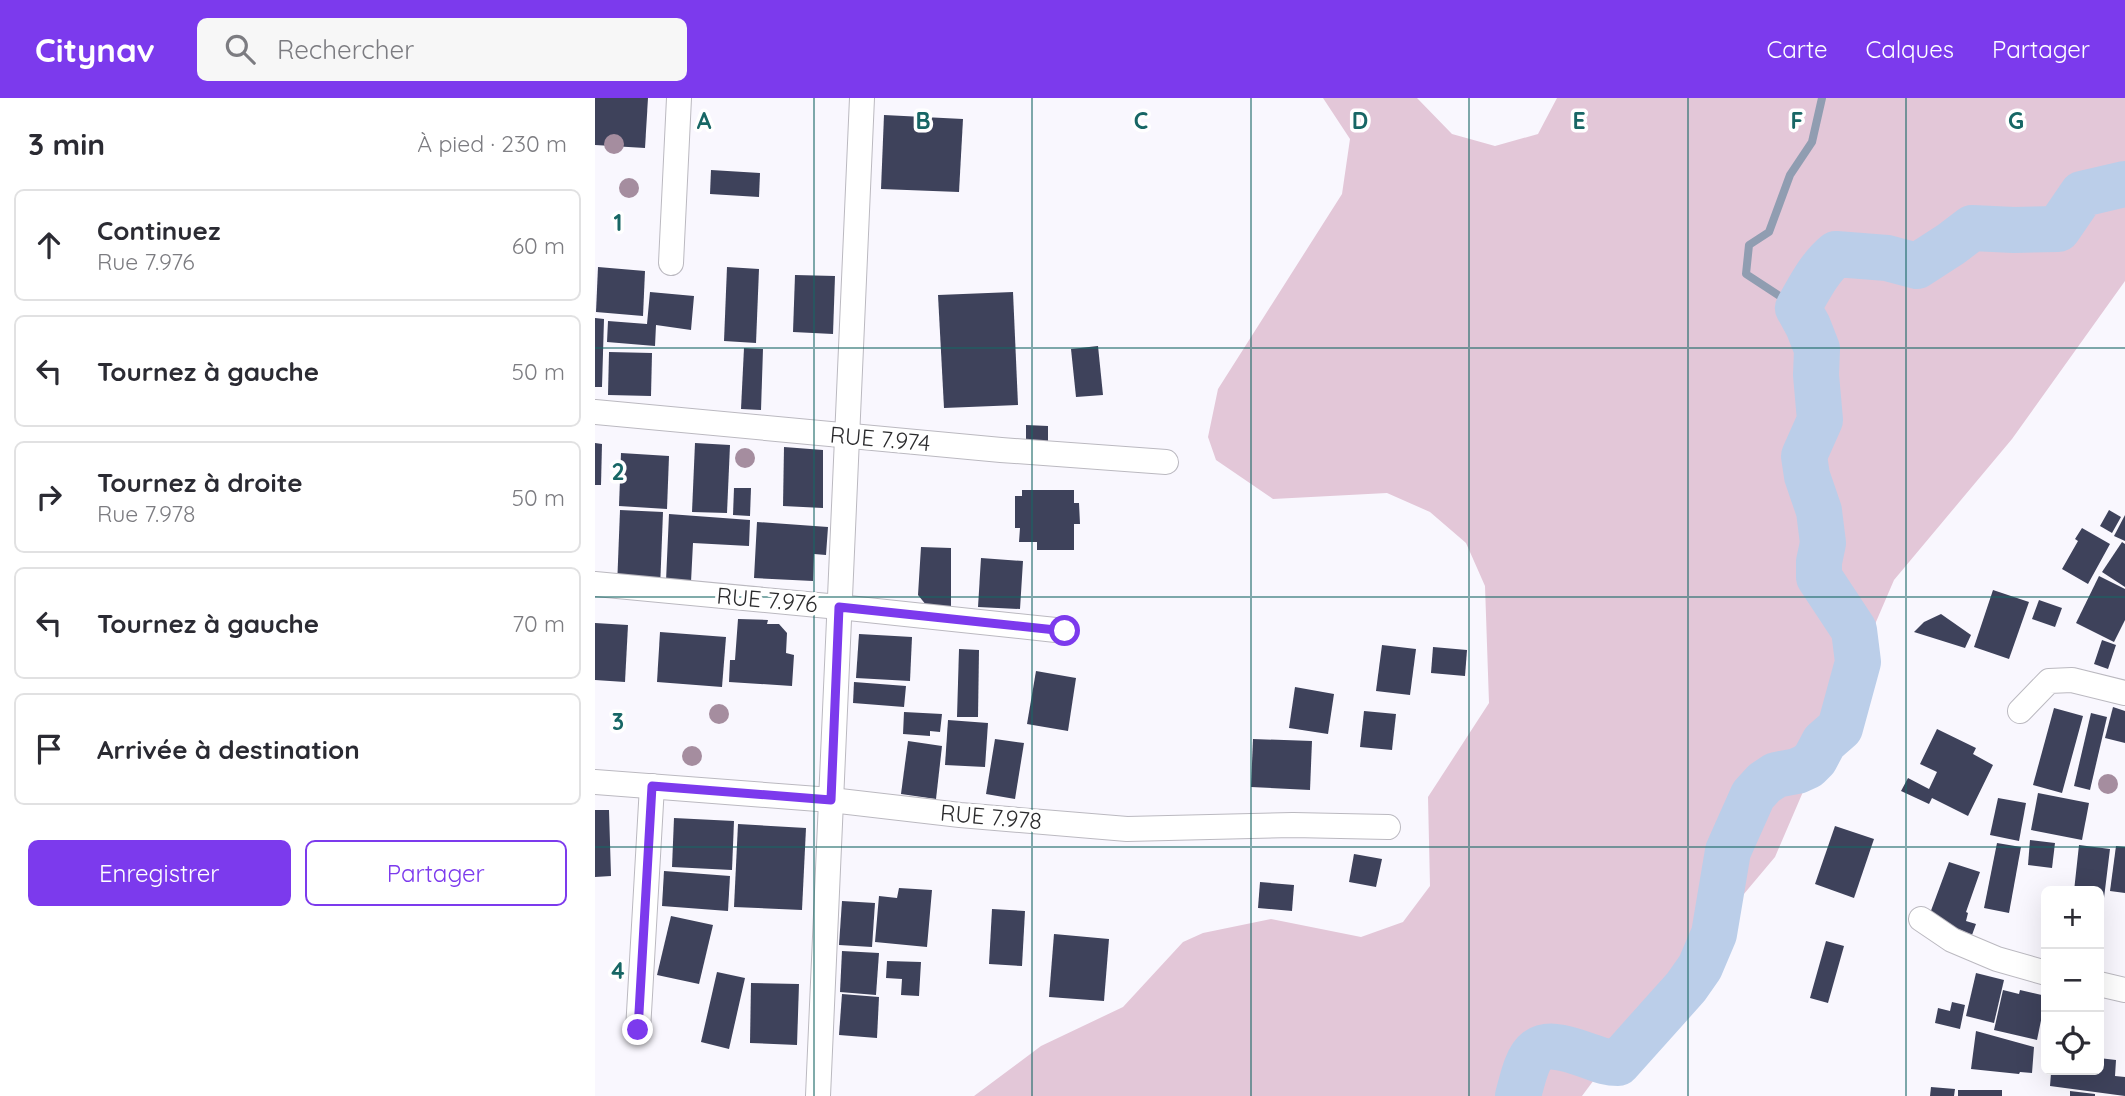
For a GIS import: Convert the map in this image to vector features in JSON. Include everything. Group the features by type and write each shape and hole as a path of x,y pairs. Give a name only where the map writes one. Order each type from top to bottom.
{"street":[{"path":"671,263 679,98"},
{"path":"818,1096 862,98"},
{"name":"RUE 7.974","path":"595,412 1166,463"},
{"name":"RUE 7.976","path":"595,584 1065,631"},
{"path":"2020,711 2049,681 2072,680 2125,693"},
{"name":"RUE 7.978","path":"595,782 831,800 960,816 1127,829 1293,825 1388,827"},
{"path":"638,1030 652,786"},
{"path":"1921,919 1952,940 1997,959 2041,972"},
{"path":"2104,985 2125,990"}],"shaded area":[{"path":"1323,98 1417,98 1452,134 1495,146 1538,134 1557,98 2125,98 2125,281 2012,439 1894,580 1775,857 1643,1014 1582,1096 974,1096 1041,1046 1123,1007 1183,942 1203,933 1271,919 1361,937 1403,922 1430,886 1428,797 1489,703 1485,586 1466,543 1430,512 1387,493 1273,499 1216,460 1208,437 1218,389 1342,194 1350,139"}],"building":[{"path":"595,98 648,98 645,148 595,145"},
{"path":"884,115 963,119 959,192 881,189"},
{"path":"711,170 760,173 759,197 710,194"},
{"path":"598,267 645,271 643,316 596,312"},
{"path":"727,267 759,269 756,343 724,341"},
{"path":"795,275 835,276 833,334 793,332"},
{"path":"650,292 694,296 691,330 656,325 655,346 607,342 608,321 647,324"},
{"path":"1013,292 1018,405 944,408 938,295"},
{"path":"595,318 604,319 602,387 595,387"},
{"path":"1098,346 1103,395 1076,397 1071,349"},
{"path":"744,348 763,349 761,410 741,409"},
{"path":"609,352 652,353 651,396 608,395"},
{"path":"1026,425 1048,426 1048,450 1026,449"},
{"path":"595,443 602,444 601,485 595,485"},
{"path":"695,443 730,445 727,513 692,512"},
{"path":"784,447 823,450 823,508 783,506"},
{"path":"621,453 669,456 667,509 619,506"},
{"path":"734,488 751,488 750,516 733,515"},
{"path":"1022,490 1074,490 1074,503 1079,503 1080,524 1074,524 1074,550 1037,550 1037,542 1019,542 1020,528 1015,528 1015,496 1022,496"},
{"path":"620,510 663,512 660,589 617,587"},
{"path":"2109,510 2121,517 2112,533 2100,526"},
{"path":"669,514 750,520 749,546 693,543 691,582 666,581"},
{"path":"2125,515 2125,541 2114,536"},
{"path":"757,522 828,527 826,555 814,554 813,581 754,578"},
{"path":"2082,528 2110,544 2088,584 2062,569 2078,541 2075,539"},
{"path":"2122,542 2125,544 2125,587 2102,572"},
{"path":"921,547 951,548 951,612 931,611 918,595"},
{"path":"981,558 1023,561 1020,609 978,607"},
{"path":"2099,576 2125,589 2125,620 2114,642 2076,623"},
{"path":"1993,590 2029,602 2009,659 1974,647"},
{"path":"2039,600 2062,608 2055,627 2032,619"},
{"path":"1941,614 1971,635 1965,648 1914,632 1924,622"},
{"path":"738,619 768,620 767,624 779,624 787,633 786,653 794,655 792,686 729,682 730,660 735,660"},
{"path":"595,623 628,625 625,682 595,680"},
{"path":"660,632 726,637 722,687 657,682"},
{"path":"859,634 912,637 910,681 856,678"},
{"path":"2102,640 2116,645 2108,669 2094,664"},
{"path":"1382,645 1416,649 1410,695 1376,691"},
{"path":"1433,647 1467,650 1465,676 1431,673"},
{"path":"959,649 979,650 978,717 957,717"},
{"path":"1036,671 1076,678 1068,731 1027,724"},
{"path":"854,682 906,686 904,707 853,703"},
{"path":"1295,687 1334,694 1328,734 1289,728"},
{"path":"2113,707 2125,711 2125,743 2105,738"},
{"path":"2054,708 2083,716 2062,793 2033,785"},
{"path":"1364,711 1396,714 1392,750 1360,747"},
{"path":"904,712 942,714 940,732 930,731 930,736 903,734"},
{"path":"2091,713 2107,717 2090,790 2074,786"},
{"path":"948,720 988,723 985,767 945,765"},
{"path":"1937,729 1976,748 1973,754 1993,765 1968,816 1932,798 1929,804 1901,791 1908,778 1929,789 1937,772 1920,764"},
{"path":"995,739 1024,743 1015,799 986,794"},
{"path":"1253,739 1312,741 1310,790 1251,787"},
{"path":"908,741 942,746 936,799 901,794"},
{"path":"2038,793 2089,803 2082,840 2031,830"},
{"path":"1998,798 2026,803 2019,841 1990,835"},
{"path":"595,810 609,810 611,876 595,877"},
{"path":"674,818 734,821 732,870 672,867"},
{"path":"738,824 806,828 802,910 734,907"},
{"path":"1835,826 1874,839 1854,898 1815,884"},
{"path":"2030,840 2055,843 2052,868 2028,865"},
{"path":"1997,843 2021,847 2009,913 1984,908"},
{"path":"2079,845 2110,849 2104,898 2104,886 2075,886"},
{"path":"2116,846 2125,847 2125,893 2110,891"},
{"path":"1354,854 1382,859 1376,887 1349,882"},
{"path":"1949,862 1980,872 1966,912 1966,921 1976,924 1972,935 1929,916"},
{"path":"664,871 730,876 728,911 662,906"},
{"path":"1260,882 1294,885 1292,911 1258,908"},
{"path":"899,888 932,890 927,947 875,942 879,896 897,898"},
{"path":"842,901 875,903 872,947 839,945"},
{"path":"992,909 1025,911 1022,966 989,964"},
{"path":"671,916 713,925 699,984 657,975"},
{"path":"1054,934 1109,939 1104,1001 1049,997"},
{"path":"1826,941 1844,946 1828,1003 1810,998"},
{"path":"842,951 879,953 876,995 840,992"},
{"path":"887,961 921,962 919,996 901,995 902,979 886,978"},
{"path":"717,972 745,978 729,1049 701,1042"},
{"path":"1976,973 2004,980 1994,1023 1966,1016"},
{"path":"751,983 799,984 797,1045 750,1043"},
{"path":"2003,990 2019,994 2020,990 2041,995 2041,1020 2037,1040 1994,1030"},
{"path":"842,994 879,997 877,1038 839,1035"},
{"path":"1952,1002 1965,1005 1960,1029 1935,1023 1938,1008 1950,1011"},
{"path":"1976,1031 2034,1047 2032,1073 1971,1069"},
{"path":"2104,1059 2116,1060 2115,1076 2125,1077 2125,1096 2050,1086 2051,1075 2104,1075"},
{"path":"1931,1087 1955,1089 1954,1096 1930,1096"},
{"path":"1958,1090 2002,1090 2002,1096 1958,1096"},
{"path":"2070,1091 2095,1094 2095,1096 2070,1096"}],"waterway":[{"path":"1798,308 1746,274 1749,245 1769,232 1790,175 1812,142 1822,98"},
{"path":"1518,1096 1526,1067 1537,1051 1545,1047 1569,1049 1605,1062 1618,1063 1686,987 1700,967 1714,934 1728,851 1753,795 1776,775 1808,766 1824,742 1840,728 1858,662 1854,630 1819,577 1823,543 1819,511 1807,476 1804,456 1820,420 1817,349 1798,308 1815,279 1836,254 1887,258 1917,266 1972,228 2058,229 2082,194 2125,184"}],"route":[{"path":"638,1030 652,786 831,800 839,607 1065,631"}]}
